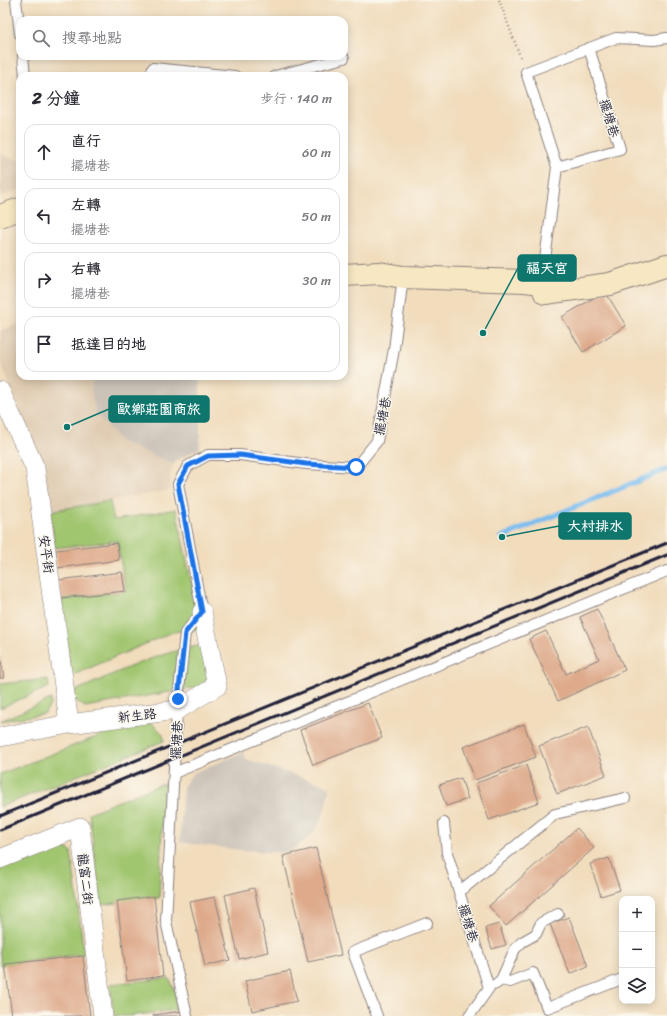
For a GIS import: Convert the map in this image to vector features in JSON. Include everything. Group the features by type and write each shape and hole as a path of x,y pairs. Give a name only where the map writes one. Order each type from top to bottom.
{"street":[{"path":"0,216 16,210"},
{"path":"348,275 379,273 402,277 542,283 545,293 610,284 667,265"},
{"name":"安平街","path":"0,391 35,468 69,724"},
{"name":"新生路","path":"0,737 69,724 177,710 217,686 202,612"},
{"name":"龍富二街","path":"0,859 80,827 103,1016"}],"lane":[{"path":"16,0 18,16"},
{"path":"542,283 557,166 526,72 616,38 654,40 667,38"},
{"name":"擺塘巷","path":"557,166 620,149 588,48"},
{"path":"23,60 25,72"},
{"path":"290,72 336,60"},
{"path":"152,72 153,68 194,72"},
{"name":"擺塘巷","path":"187,1016 166,921 177,710 185,633 202,612 178,484 188,466 208,456 240,455 306,464 356,467 377,441 394,349 402,277"},
{"name":"擺塘巷","path":"174,773 667,571"},
{"path":"459,892 555,814 625,798"},
{"name":"擺塘巷","path":"444,823 447,853 489,988"},
{"path":"469,1016 489,988 501,980 515,949 522,942 536,934 541,923 558,914"},
{"path":"377,1016 353,952 427,923"},
{"path":"501,980 510,982 533,973 547,1008 619,980"}],"path":[{"path":"499,0 526,72"}],"shaded area":[{"path":"0,153 16,159 16,191 0,197"},
{"path":"16,325 16,380 92,380 91,389 121,442 174,464 170,474 171,490 50,511 45,474 0,361 0,331"},
{"path":"92,380 200,380 200,448 177,460 174,464 121,442 95,412 91,389"},
{"path":"244,752 246,759 330,787 322,819 311,836 288,853 240,850 180,842 183,787 193,773"}],"green space":[{"path":"110,501 114,520 176,509 201,629 173,632 71,676 62,599 126,591 117,541 55,548 50,511"},
{"path":"204,645 208,678 198,687 85,707 74,699 73,692 121,671 153,658 187,648"},
{"path":"48,679 49,687 0,708 0,684"},
{"path":"51,699 51,704 44,714 0,721"},
{"path":"152,723 163,734 164,741 0,807 0,774 112,731"},
{"path":"164,783 159,898 101,905 89,813"},
{"path":"57,844 71,851 84,954 0,965 0,867"},
{"path":"169,978 183,1009 130,1016 114,1016 110,984"}],"building":[{"path":"605,291 626,326 583,352 562,317"},
{"path":"117,543 119,560 57,568 56,550"},
{"path":"122,572 125,591 61,598 59,580"},
{"path":"597,609 625,670 558,701 529,639 546,631 566,674 599,659 580,617"},
{"path":"0,655 4,678 0,678"},
{"path":"368,703 382,738 313,765 300,730"},
{"path":"524,724 536,757 475,780 463,747"},
{"path":"588,727 606,775 557,794 539,746"},
{"path":"526,765 539,802 489,820 476,783"},
{"path":"461,778 468,799 446,806 439,785"},
{"path":"577,828 594,848 506,926 489,906"},
{"path":"316,848 341,955 308,962 283,856"},
{"path":"609,858 620,890 601,896 590,864"},
{"path":"254,888 268,952 239,959 225,895"},
{"path":"154,896 163,976 127,981 117,901"},
{"path":"215,897 230,960 205,966 190,902"},
{"path":"569,917 588,966 570,974 550,924"},
{"path":"499,924 506,945 492,949 485,928"},
{"path":"83,956 90,1016 12,1016 5,964"},
{"path":"290,971 297,1001 252,1011 245,981"},
{"path":"183,1011 187,1016 153,1016 153,1015"}],"waterway":[{"path":"502,537 667,469"}],"railway":[{"path":"0,816 667,543"},
{"path":"0,830 667,555"}],"place":[{"name":"福天宮","path":"483,333"},
{"name":"歐鄉莊園商旅","path":"67,427"},
{"name":"大村排水","path":"502,537"}],"route":[{"path":"178,699 185,633 202,612 178,484 188,466 208,456 240,455 306,464 356,467"}]}
